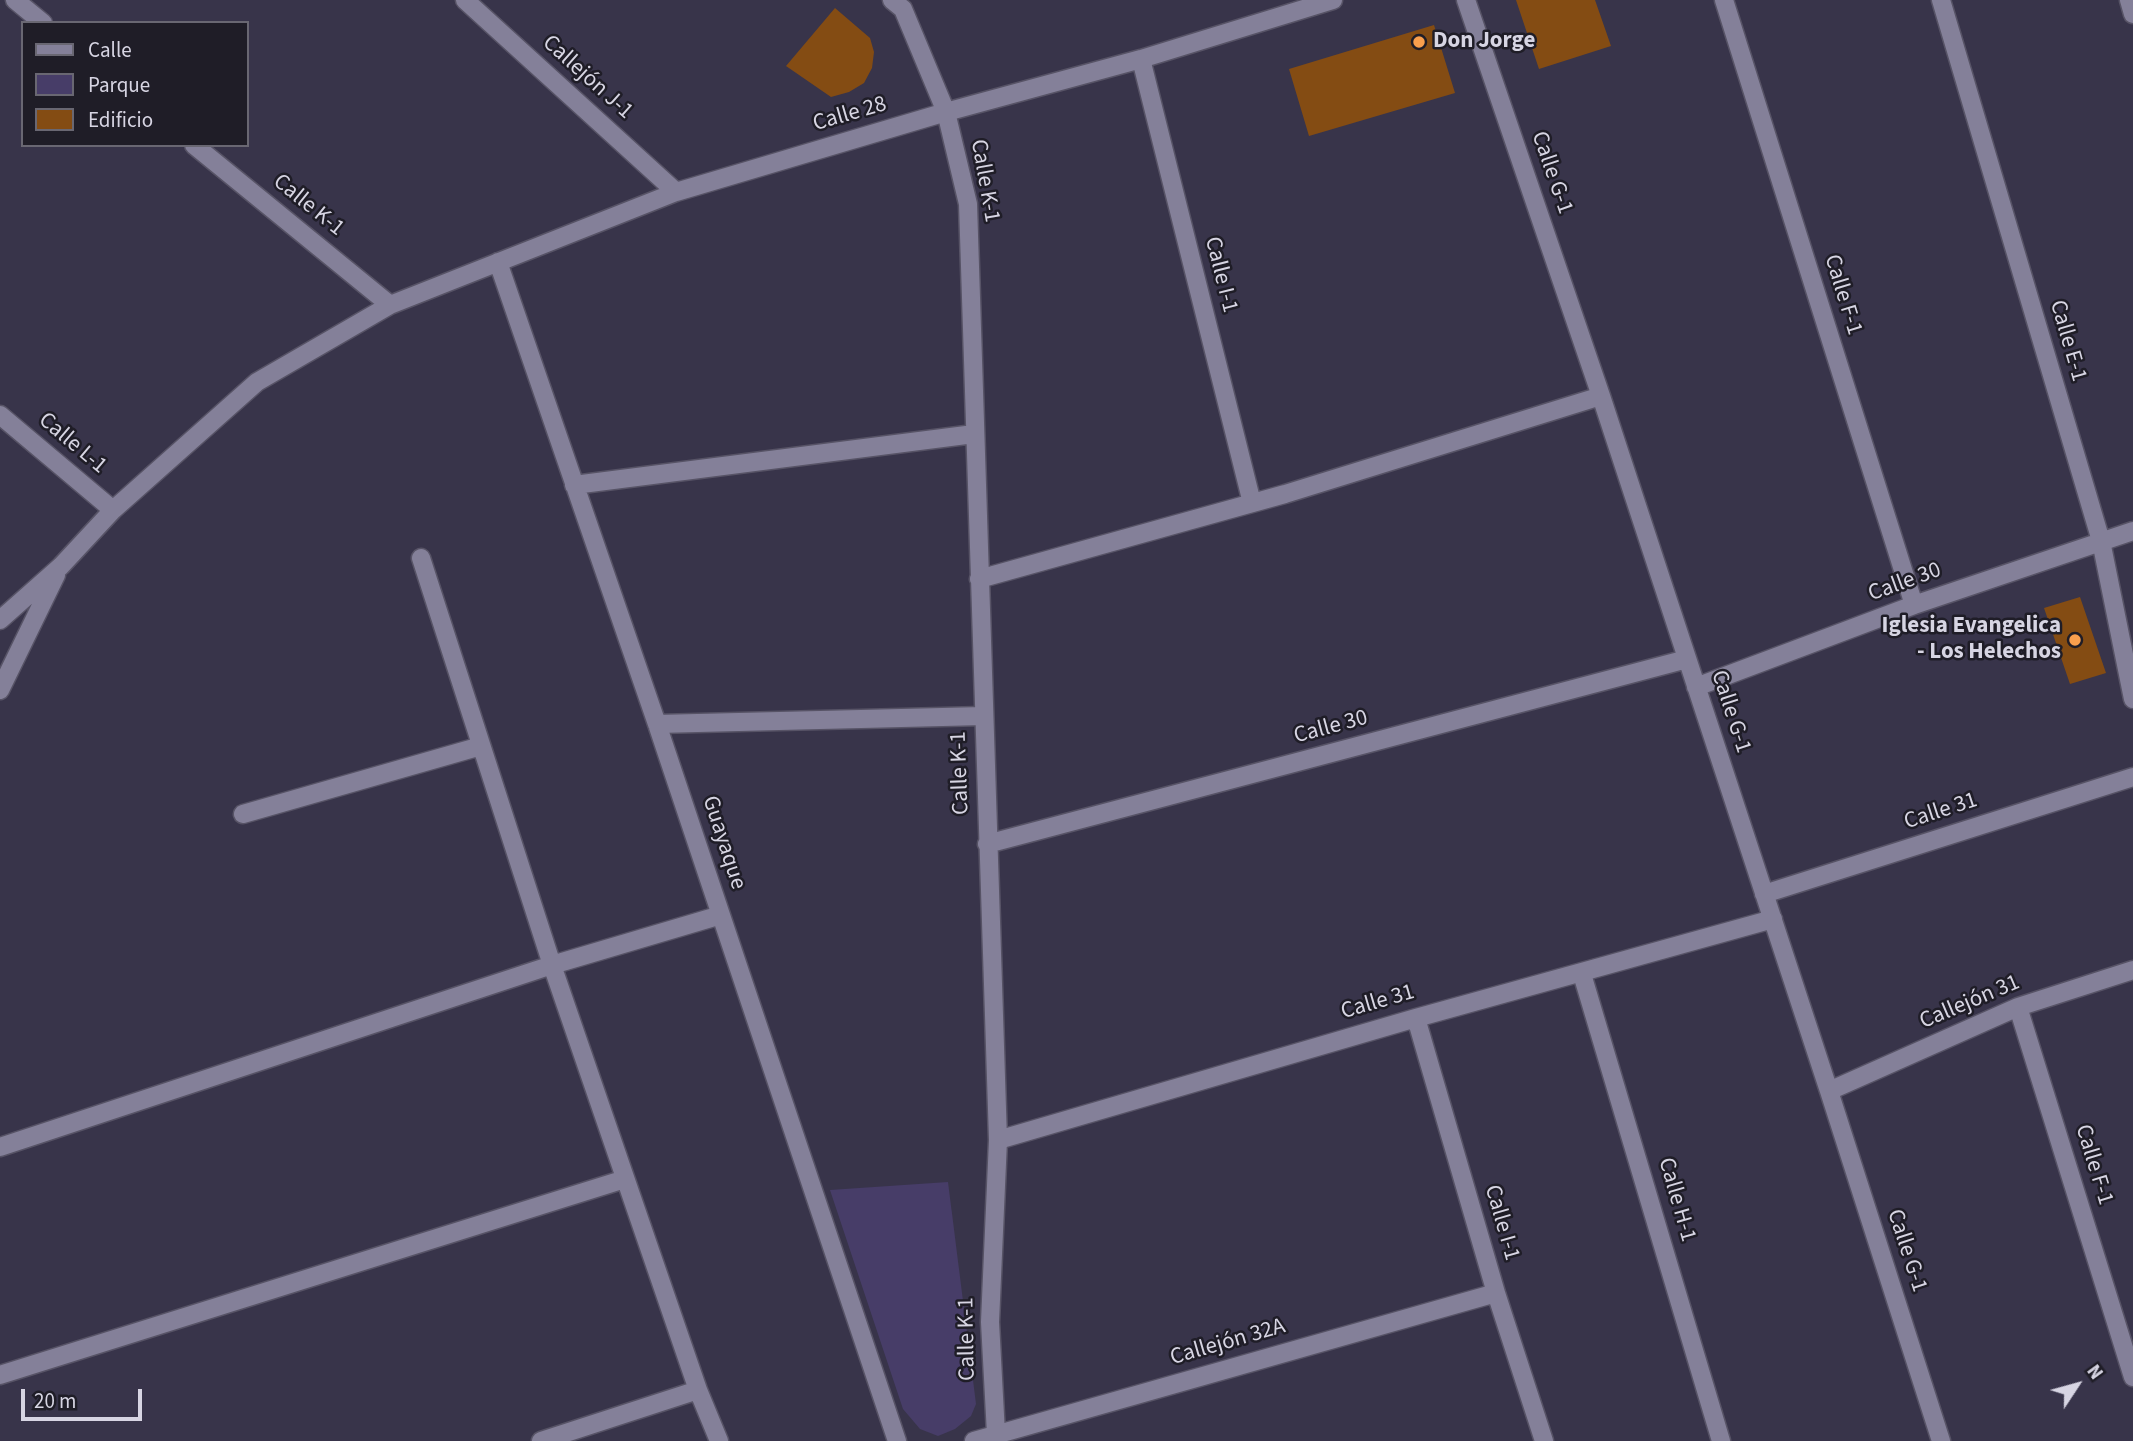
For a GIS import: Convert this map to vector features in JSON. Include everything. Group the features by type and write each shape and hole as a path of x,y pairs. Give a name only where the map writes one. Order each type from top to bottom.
{"street":[{"path":"15,0 41,21"},
{"name":"Callejón J-1","path":"464,0 676,192"},
{"name":"Calle K-1","path":"892,0 902,9 946,112 968,204 998,1140 990,1322 996,1434"},
{"name":"Calle 28","path":"61,566 113,510 257,382 390,305 676,192 946,112 1141,60 1333,0"},
{"name":"Calle G-1","path":"1466,0 1601,396 1941,1441"},
{"name":"Calle F-1","path":"1724,0 1914,605"},
{"name":"Calle E-1","path":"1941,0 2101,541 2133,699"},
{"path":"2129,0 2133,14"},
{"name":"Calle I-1","path":"1141,60 1252,503"},
{"name":"Calle K-1","path":"196,147 390,305"},
{"name":"Guayaque","path":"498,262 657,724 897,1441"},
{"path":"979,579 1252,503 1601,396"},
{"name":"Calle L-1","path":"0,415 113,510"},
{"path":"574,485 974,434"},
{"name":"Calle 30","path":"1696,687 1914,605 2133,531"},
{"path":"421,558 552,965 698,1390 719,1441"},
{"path":"0,620 61,566"},
{"path":"0,690 61,566"},
{"name":"Calle 30","path":"987,844 1687,659"},
{"path":"657,724 984,716"},
{"path":"243,814 481,746"},
{"name":"Calle 31","path":"1764,894 2133,777"},
{"path":"0,1147 552,965 721,915"},
{"name":"Calle 31","path":"998,1140 1416,1018 1583,974 1773,919"},
{"name":"Callejón 31","path":"1829,1091 2018,1007 2133,970"},
{"name":"Calle H-1","path":"1583,974 1721,1441"},
{"name":"Calle F-1","path":"2018,1007 2133,1377"},
{"name":"Calle I-1","path":"1416,1018 1496,1293 1544,1441"},
{"path":"0,1375 625,1178"},
{"name":"Callejón 32A","path":"974,1441 1496,1293"},
{"path":"541,1441 698,1390"}],"green space":[{"path":"948,1182 976,1404 971,1416 955,1429 938,1436 920,1429 903,1409 830,1190"}],"building":[{"path":"1516,0 1595,0 1611,46 1539,69"},
{"path":"835,8 870,38 874,52 872,68 864,83 849,92 831,97 786,66"},
{"path":"1434,25 1455,93 1309,136 1289,69"},
{"name":"Iglesia Evangelica - Los Helechos","path":"2080,597 2106,673 2070,684 2044,608"}],"place":[{"name":"Don Jorge","path":"1419,42"},
{"name":"Iglesia Evangelica - Los Helechos","path":"2075,640"}]}
